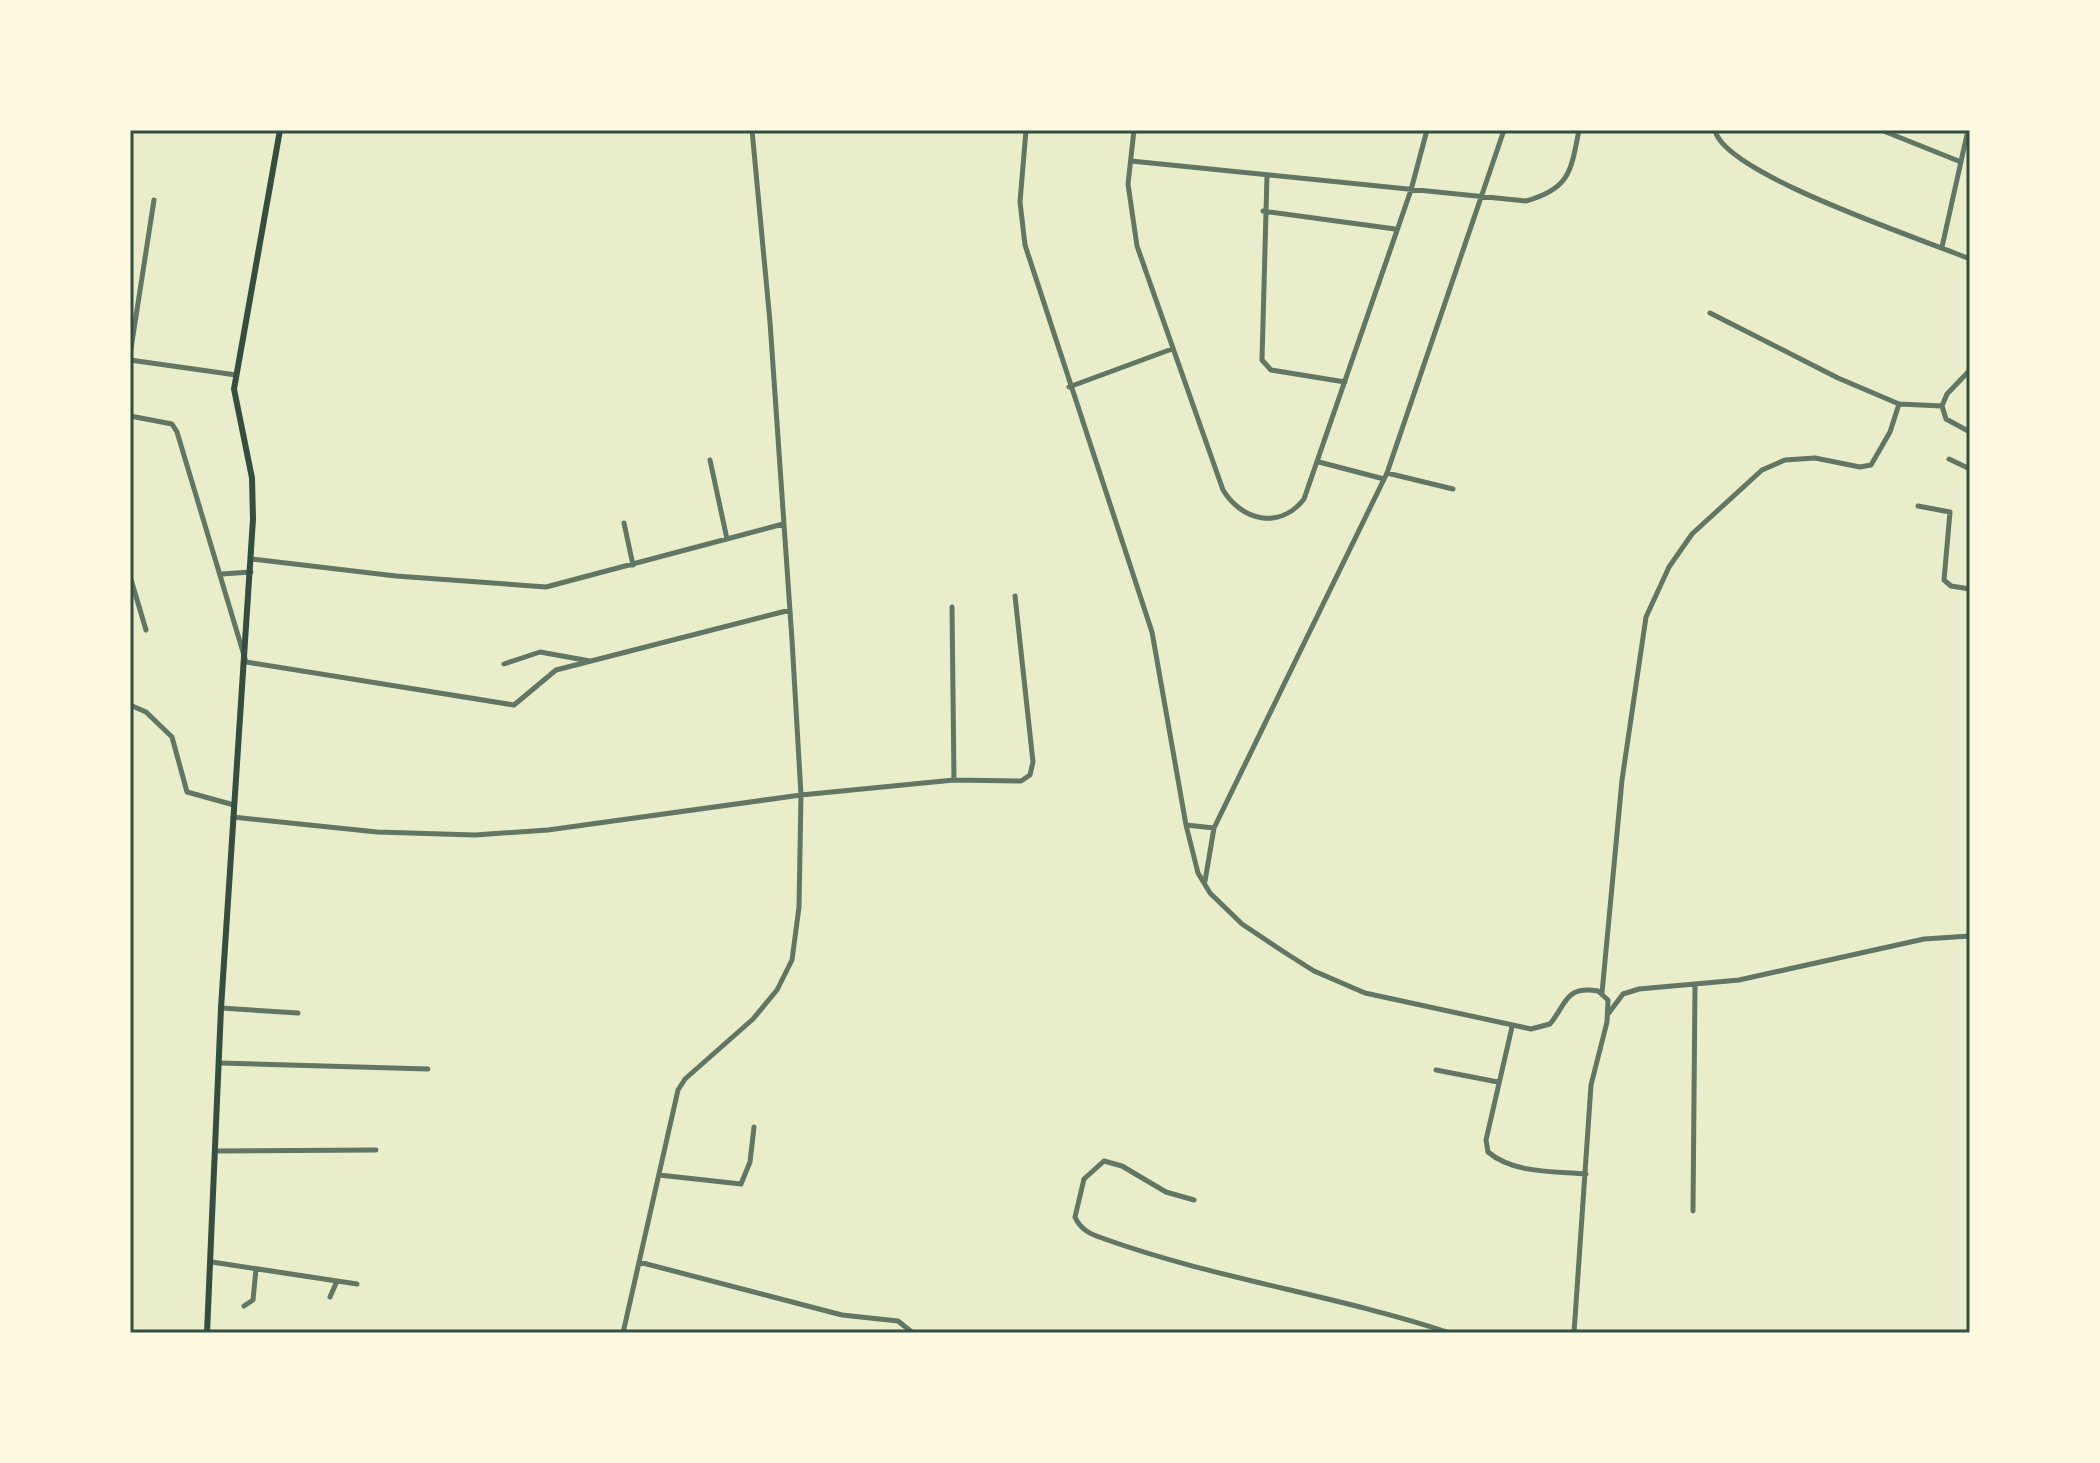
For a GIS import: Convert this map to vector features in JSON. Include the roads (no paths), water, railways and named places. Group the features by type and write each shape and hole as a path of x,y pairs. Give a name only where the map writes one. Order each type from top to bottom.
{"main road":[{"path":"207,1333 221,1008 251,572 252,478 237,413 236,375 280,130"}],"street":[{"path":"623,1333 681,1086 753,1019 777,990 790,967 799,907 801,795 790,610 771,336 752,130"},
{"path":"1026,130 1020,202 1024,241 1069,387 1152,632 1186,825 1198,873 1217,903 1242,924 1314,971 1377,997 1512,1027 1547,1026 1568,994 1582,990 1602,993 1608,1000 1608,1014 1591,1085 1574,1333"},
{"path":"1134,130 1128,184 1133,231 1172,349 1219,481 1237,509 1265,519 1290,514 1304,499 1411,190 1427,130"},
{"path":"1204,882 1214,828 1386,476 1504,130"},
{"path":"1131,161 1518,202 1551,193 1572,167 1579,130"},
{"path":"1715,130 1724,148 1769,176 1845,211 1970,259"},
{"path":"1881,130 1961,162"},
{"path":"1942,247 1968,130"},
{"path":"1267,175 1263,211 1263,363 1271,370 1345,382"},
{"path":"154,200 130,358 236,375"},
{"path":"1263,211 1395,229"},
{"path":"1710,313 1838,378 1899,404 1942,406"},
{"path":"1069,387 1172,349"},
{"path":"1970,370 1947,394 1942,406 1946,419 1970,432"},
{"path":"1602,993 1622,780 1646,617 1669,567 1692,534 1762,470 1785,460 1815,458 1860,467 1871,465 1890,432 1899,404"},
{"path":"130,416 172,424 222,574 246,662 514,705 530,694 551,672 790,610"},
{"path":"1949,459 1970,469"},
{"path":"710,460 727,539"},
{"path":"1319,462 1453,489"},
{"path":"1918,506 1950,512 1944,580 1951,586 1970,589"},
{"path":"624,523 633,565"},
{"path":"251,559 396,576 546,587 783,524"},
{"path":"222,574 251,572"},
{"path":"130,576 133,596 146,630"},
{"path":"233,817 377,832 475,835 548,830 801,795 954,780 1021,781 1032,771 1015,596"},
{"path":"952,607 954,780"},
{"path":"504,664 540,652 595,661"},
{"path":"130,705 146,712 172,737 187,792 234,805"},
{"path":"1186,825 1214,828"},
{"path":"1608,1014 1620,997 1654,985 1695,985 1787,971 1924,939 1970,936"},
{"path":"1693,1211 1695,985"},
{"path":"221,1008 298,1013"},
{"path":"1512,1027 1486,1140 1488,1152 1509,1163 1535,1170 1586,1174"},
{"path":"219,1063 428,1069"},
{"path":"1436,1070 1498,1082"},
{"path":"659,1175 741,1184 750,1162 754,1127"},
{"path":"216,1151 376,1150"},
{"path":"1194,1200 1166,1192 1122,1166 1104,1161 1084,1179 1077,1197 1075,1217 1080,1227 1100,1238 1182,1262 1344,1300 1450,1333"},
{"path":"212,1262 357,1284"},
{"path":"639,1262 842,1315 898,1321 913,1333"},
{"path":"244,1306 253,1300 256,1269"},
{"path":"330,1297 337,1281"}]}
